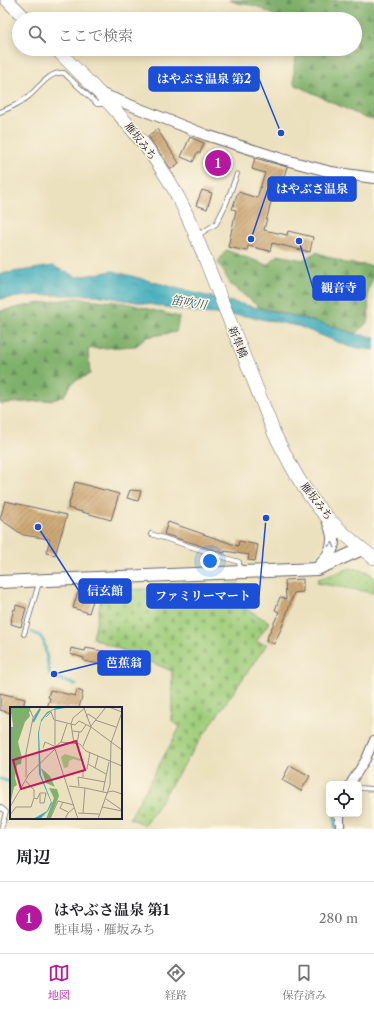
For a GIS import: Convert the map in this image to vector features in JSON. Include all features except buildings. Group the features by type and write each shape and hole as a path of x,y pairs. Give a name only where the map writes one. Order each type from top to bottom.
{"highway":[{"path":"7,0 19,12"},
{"name":"雁坂みち","path":"63,56 106,99 146,146 169,181 202,250"},
{"name":"新隼橋","path":"202,250 274,433"},
{"name":"雁坂みち","path":"274,433 299,478 327,517 374,558"}],"main road":[{"path":"317,569 324,562 331,550 334,539 327,517"},
{"path":"0,582 317,569 362,549"}],"street":[{"path":"106,99 206,135 282,159 332,172 374,178"},
{"path":"352,781 366,759 374,740"},
{"path":"340,817 341,829"}],"lane":[{"path":"0,112 12,107 28,96 53,74 59,72 64,73 97,104 106,99"},
{"path":"196,236 216,224 226,204 237,174"},
{"path":"151,534 239,562 240,572"},
{"path":"24,634 39,580"},
{"path":"362,788 374,790"},
{"path":"0,807 6,812 1,829"}],"green space":[{"path":"229,0 374,0 374,119 365,118 294,84 294,66 296,56 362,56 362,12 268,12 256,6"},
{"path":"226,250 267,265 278,255 303,260 316,252 345,263 374,266 374,273 368,293 369,320 356,334 259,307 231,285 218,262"},
{"path":"76,298 126,303 179,317 176,332 147,337 136,346 88,349 90,374 73,382 64,396 53,400 0,404 0,311"},
{"path":"351,568 366,571 374,577 374,593 317,583 318,579"},
{"path":"239,584 232,601 269,622 256,642 267,644 202,737 145,825 130,818 180,727 172,721 172,671 93,638 103,591"}],"water":[{"name":"笛吹川","path":"53,266 77,277 113,271 198,294 310,320 356,334 374,337 374,350 350,347 298,326 246,316 200,313 96,295 37,295 0,299 0,274"}],"waterway":[{"path":"32,632 40,636 44,642 50,676 76,685"},
{"path":"0,779 10,782"},
{"path":"335,817 335,829"}],"place":[{"name":"はやぶさ温泉 第2","path":"281,133"},
{"name":"はやぶさ温泉 第1","path":"218,163"},
{"name":"はやぶさ温泉","path":"251,239"},
{"name":"観音寺","path":"299,241"},
{"name":"ファミリーマート","path":"266,518"},
{"name":"信玄館","path":"38,527"},
{"name":"芭蕉翁","path":"54,674"}]}
